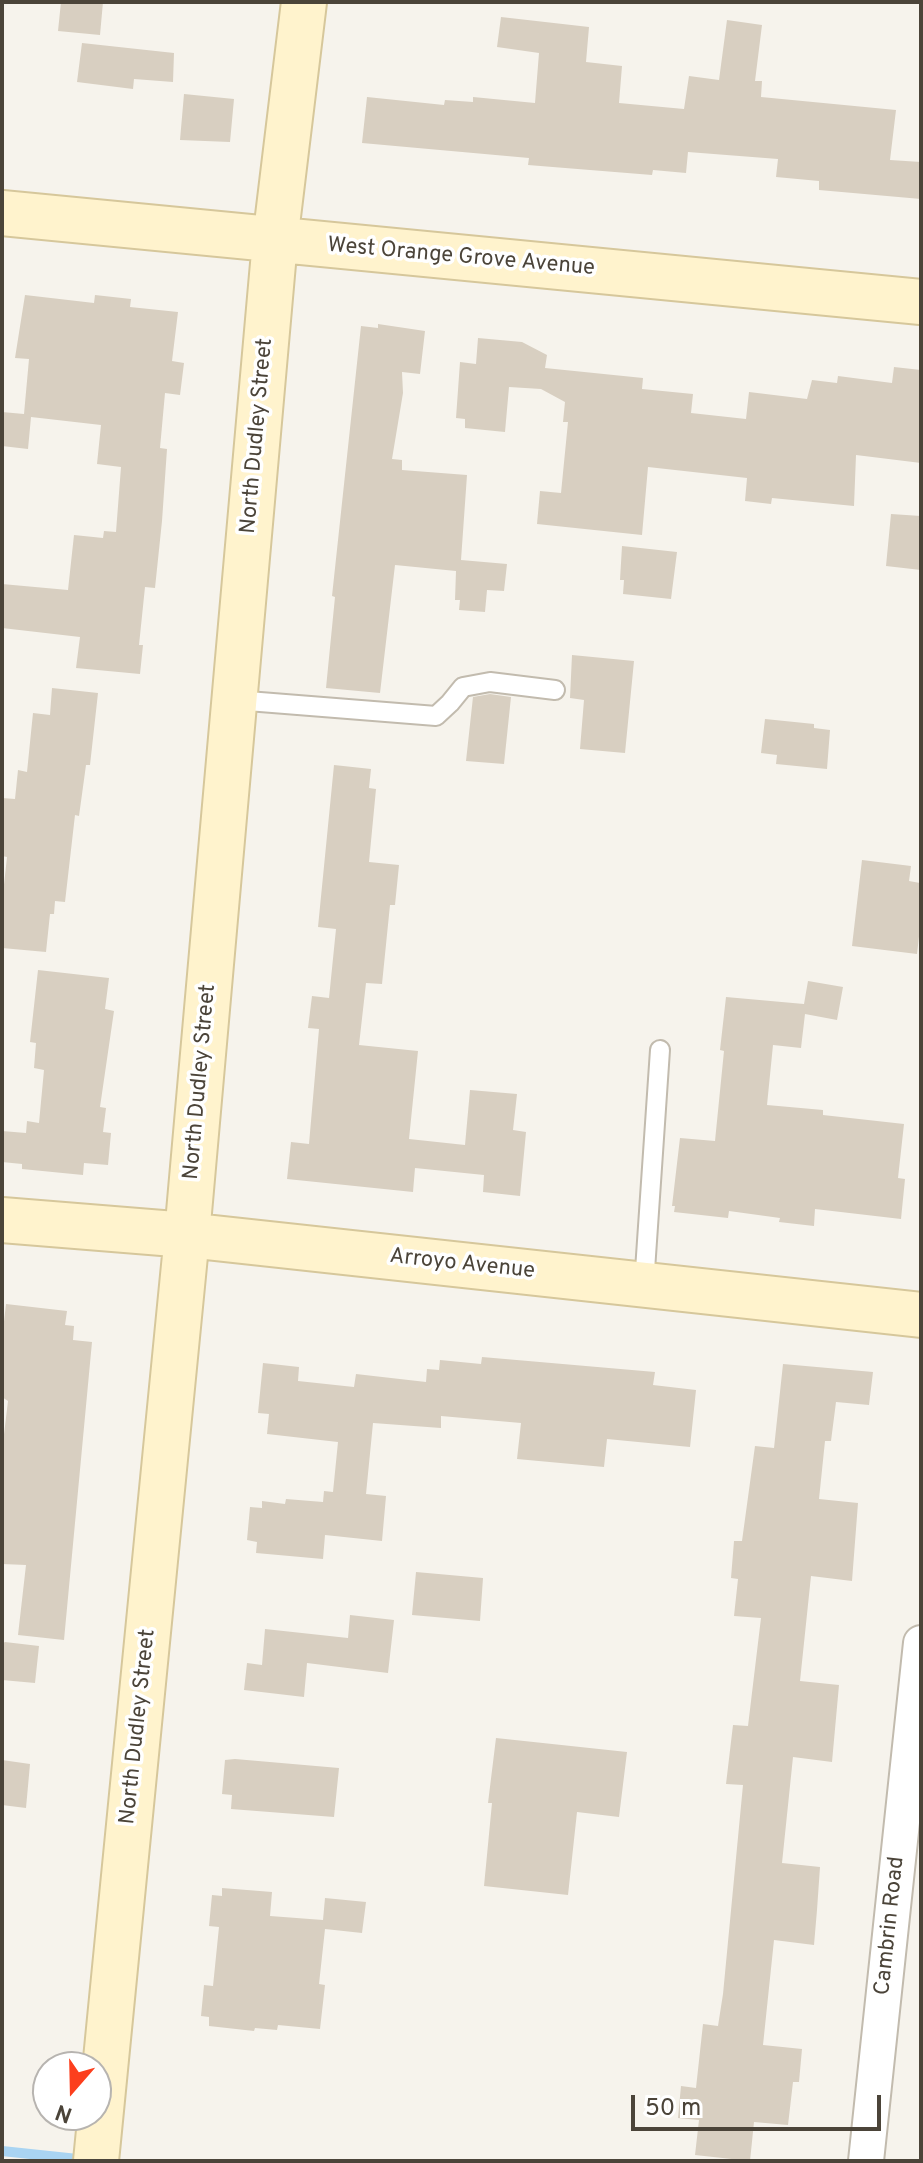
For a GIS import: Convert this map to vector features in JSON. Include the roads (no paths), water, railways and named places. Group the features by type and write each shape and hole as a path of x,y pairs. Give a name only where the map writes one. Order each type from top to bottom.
{"street":[{"name":"North Dudley Street","path":"98,2147 187,1235 275,241 304,2"},
{"name":"West Orange Grove Avenue","path":"2,213 921,302"},
{"name":"Arroyo Avenue","path":"2,1220 187,1235 921,1315"},
{"name":"Cambrin Road","path":"866,2161 921,1643"}],"lane":[{"path":"235,700 436,716 463,687 490,682 555,690"},
{"path":"644,1285 660,1050"}],"waterway":[{"path":"2,2151 87,2160"}]}
